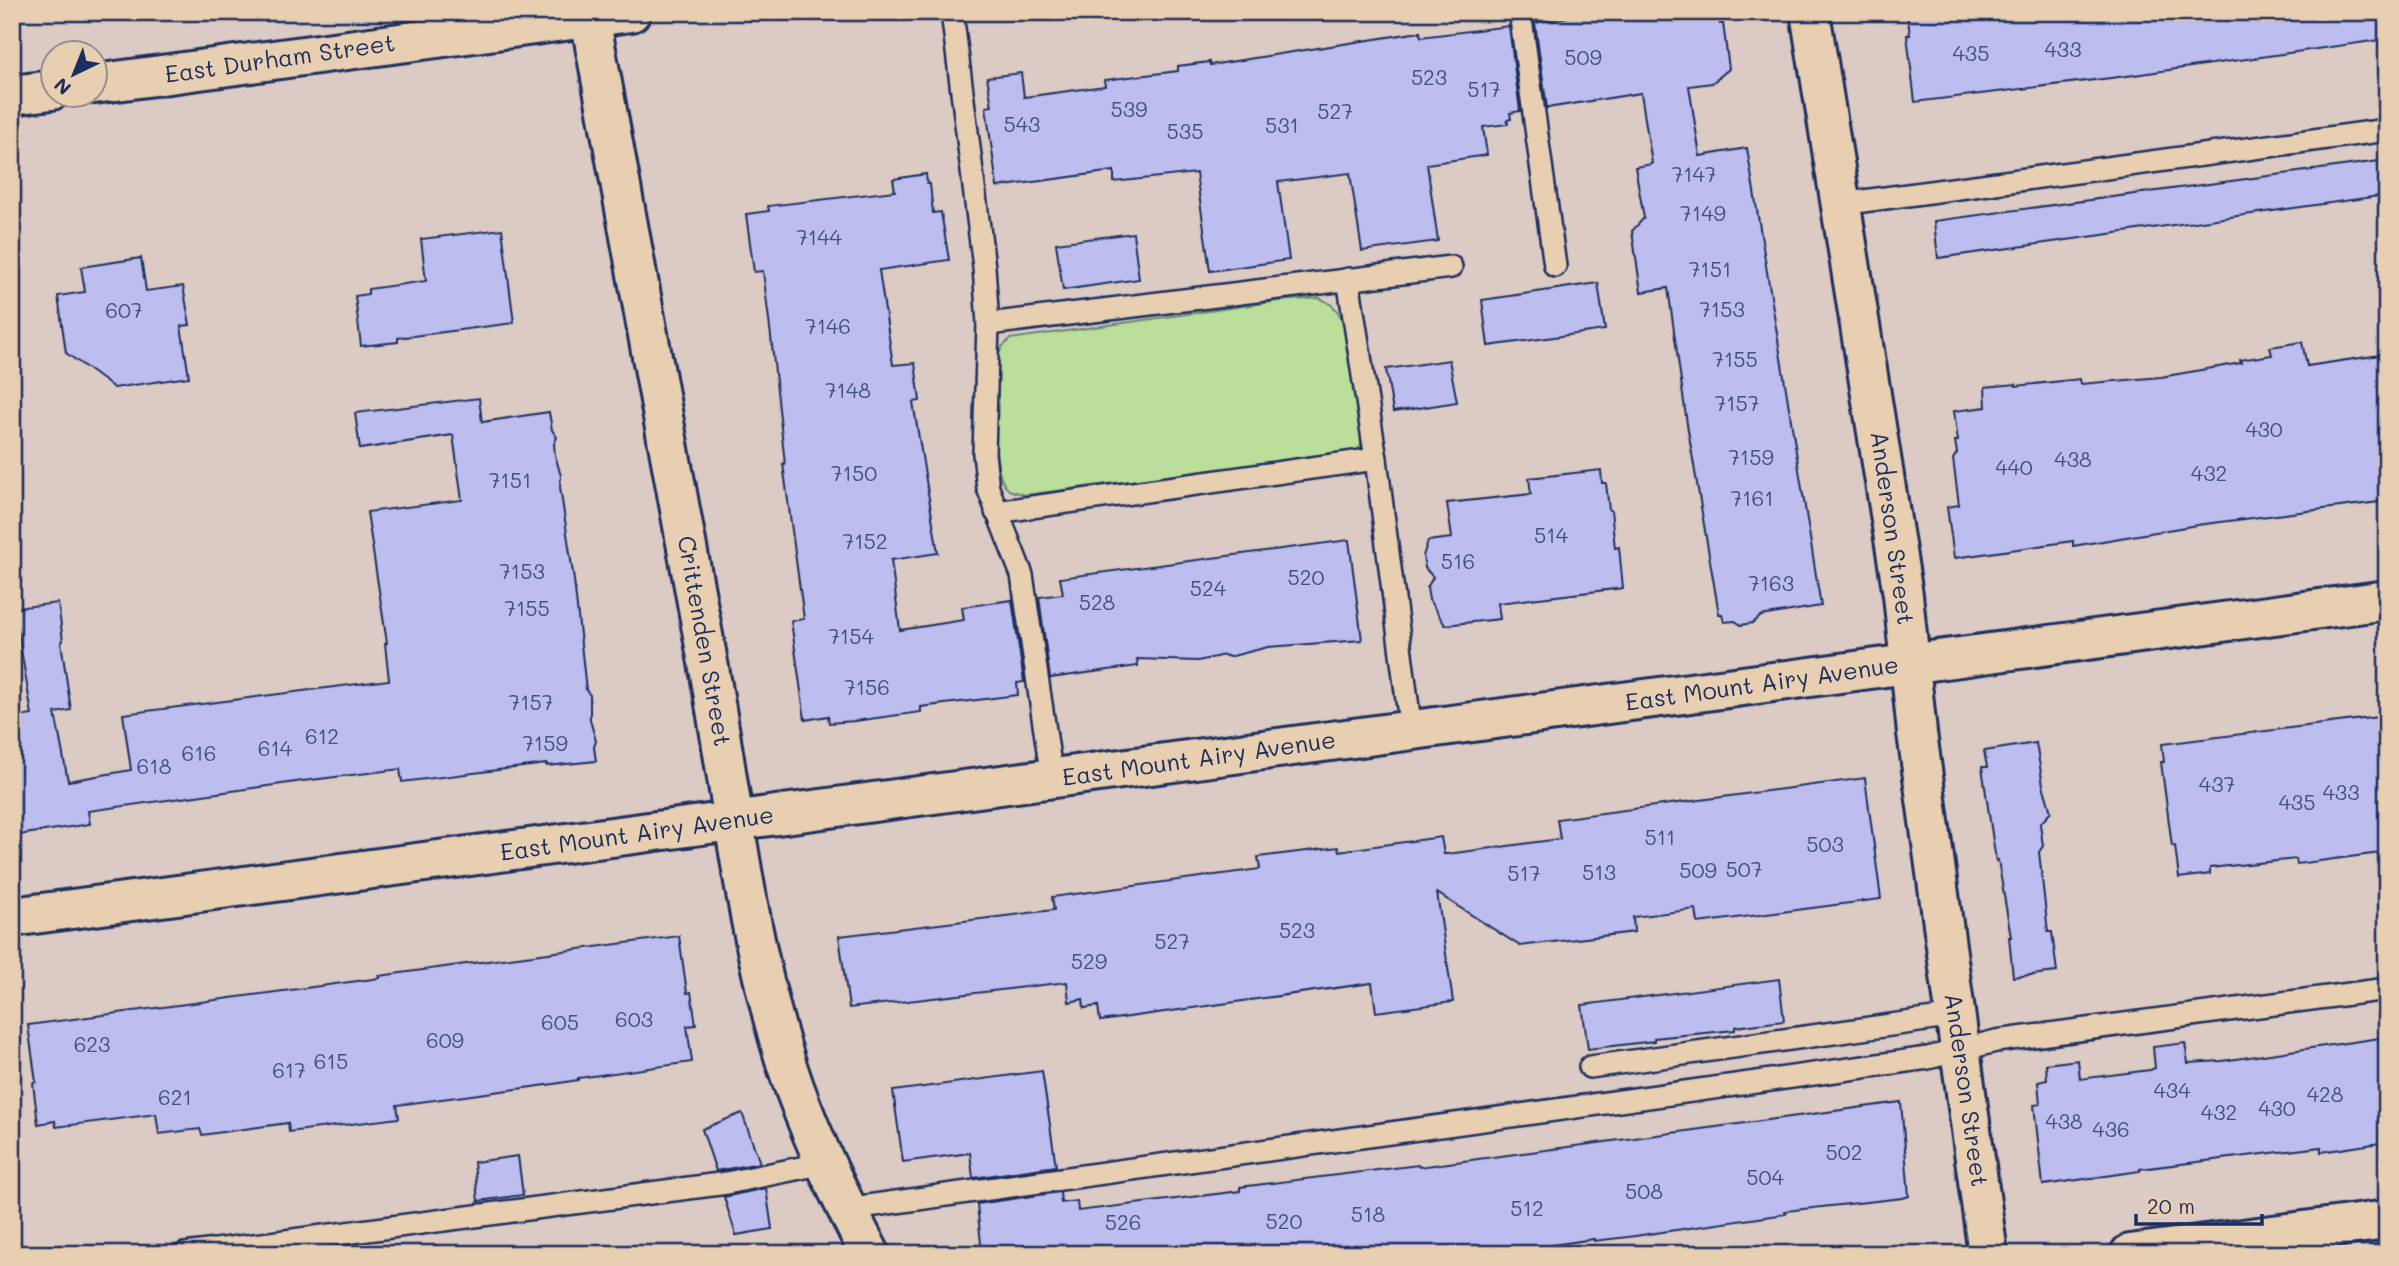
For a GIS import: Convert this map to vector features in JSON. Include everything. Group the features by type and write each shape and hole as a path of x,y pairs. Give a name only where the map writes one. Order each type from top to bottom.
{"street":[{"name":"East Durham Street","path":"108,82 589,15 631,12"},
{"name":"Anderson Street","path":"1810,12 1903,595 1909,664 1988,1254"},
{"name":"Crittenden Street","path":"589,15 755,935 773,1018 787,1067 825,1163 870,1254"},
{"path":"12,95 38,92"},
{"name":"East Mount Airy Avenue","path":"12,918 2387,600"},
{"path":"2130,1254 2387,1220"}],"lane":[{"path":"951,12 984,267 988,324 984,454 988,488 1022,575 1052,778"},
{"path":"1521,12 1555,266"},
{"path":"1841,204 2387,130"},
{"path":"988,324 1451,267"},
{"path":"1348,279 1376,459 1411,731"},
{"path":"996,512 1376,459"},
{"path":"1590,1067 1958,1032 1996,1041 2387,989"},
{"path":"846,1209 1928,1058 1958,1032"},
{"path":"184,1254 727,1183 825,1163"}],"green space":[{"path":"1319,298 1338,312 1349,343 1361,446 1356,451 1025,495 1009,490 1002,481 996,448 996,386 998,357 1002,347 1010,339 1279,301"}],"building":[{"path":"1573,12 1719,12 1729,69 1712,83 1689,86 1700,156 1747,148 1821,606 1761,616 1753,623 1741,625 1735,621 1724,622 1722,614 1719,614 1687,424 1668,288 1641,292 1632,231 1644,218 1635,167 1652,164 1641,93 1547,108 1535,23 1573,16"},
{"path":"1907,12 2387,12 2387,39 2127,76 1915,102"},
{"path":"1509,26 1520,111 1510,113 1508,124 1483,127 1487,155 1427,164 1438,241 1362,251 1350,173 1278,182 1289,260 1210,271 1196,173 1114,182 1114,171 997,187 986,107 992,106 987,77 1021,73 1024,97 1105,86 1104,80 1178,71 1178,66 1210,62 1210,65 1420,32 1421,37"},
{"path":"2387,160 2387,195 1938,258 1934,221"},
{"path":"926,174 927,184 930,184 933,213 941,212 949,260 879,270 893,365 915,363 920,401 913,402 938,553 891,560 900,630 964,620 962,607 1012,600 1024,682 1017,683 1018,695 921,707 921,712 829,723 828,716 805,720 791,621 804,619 783,464 763,271 754,272 746,214 769,211 768,206 895,191 893,179"},
{"path":"502,229 514,323 398,338 398,342 361,346 355,296 368,294 368,289 426,281 421,239"},
{"path":"1133,233 1139,279 1063,290 1056,243"},
{"path":"141,258 146,291 183,286 190,325 181,326 189,377 114,388 66,353 58,296 85,292 81,267"},
{"path":"1598,283 1605,330 1488,346 1482,300"},
{"path":"2302,342 2307,366 2387,354 2387,501 2197,525 2073,546 2073,541 1954,558 1947,507 1959,505 1953,459 1957,453 1955,441 1958,441 1954,411 1986,407 1985,387 2080,379 2081,384 2161,377 2241,363 2240,360 2272,355 2270,347"},
{"path":"1449,360 1457,402 1393,412 1386,369"},
{"path":"479,398 482,422 549,412 552,430 557,437 554,444 555,455 561,476 560,487 586,690 590,695 590,720 596,741 596,761 547,764 402,782 400,769 303,781 88,811 90,824 12,836 12,718 32,715 14,608 58,603 71,710 55,713 68,781 131,770 123,714 389,680 387,643 367,512 462,500 453,435 360,449 355,413"},
{"path":"1601,470 1602,483 1606,483 1611,510 1615,548 1619,547 1623,588 1498,603 1500,619 1445,625 1429,600 1427,588 1433,577 1425,568 1423,556 1428,541 1452,538 1447,503 1531,494 1529,478"},
{"path":"1349,540 1362,640 1268,647 1229,657 1224,655 1198,661 1137,659 1138,666 1050,678 1039,597 1063,594 1060,578"},
{"path":"2387,716 2387,852 2297,864 2296,859 2210,868 2210,874 2179,878 2161,762 2164,762 2162,744"},
{"path":"2036,743 2051,812 2040,824 2043,846 2039,852 2048,932 2052,932 2057,972 2013,977 2011,937 1982,767 1987,767 1984,751"},
{"path":"1865,778 1881,899 1698,923 1696,909 1633,917 1634,932 1520,946 1437,893 1453,1002 1376,1012 1372,983 1100,1021 1098,1006 1084,1008 1083,999 1069,1002 1067,982 849,1008 839,936 1054,910 1052,897 1260,869 1258,857 1338,847 1339,851 1441,837 1444,854 1447,854 1560,839 1557,819"},
{"path":"679,936 687,993 691,992 696,1025 687,1026 692,1062 397,1105 399,1118 289,1132 288,1123 202,1135 200,1129 159,1134 156,1114 56,1127 55,1121 38,1124 33,1083 36,1082 28,1025"},
{"path":"1779,979 1784,1021 1588,1049 1582,1005"},
{"path":"2387,1037 2387,1142 2321,1152 2321,1147 2140,1169 2043,1185 2034,1105 2040,1104 2038,1082 2047,1080 2046,1064 2078,1060 2080,1079 2155,1068 2153,1047 2185,1043 2188,1063 2222,1061"},
{"path":"1042,1071 1056,1166 973,1178 970,1153 903,1162 893,1091"},
{"path":"1901,1102 1909,1196 1903,1198 1785,1211 1786,1214 1490,1254 982,1254 977,1204 1060,1192 1061,1203 1077,1201 1078,1211 1240,1191 1240,1187 1419,1167"},
{"path":"742,1113 760,1163 716,1171 702,1129"},
{"path":"518,1156 523,1195 478,1201 474,1162"},
{"path":"766,1188 772,1229 736,1235 724,1197"}]}
